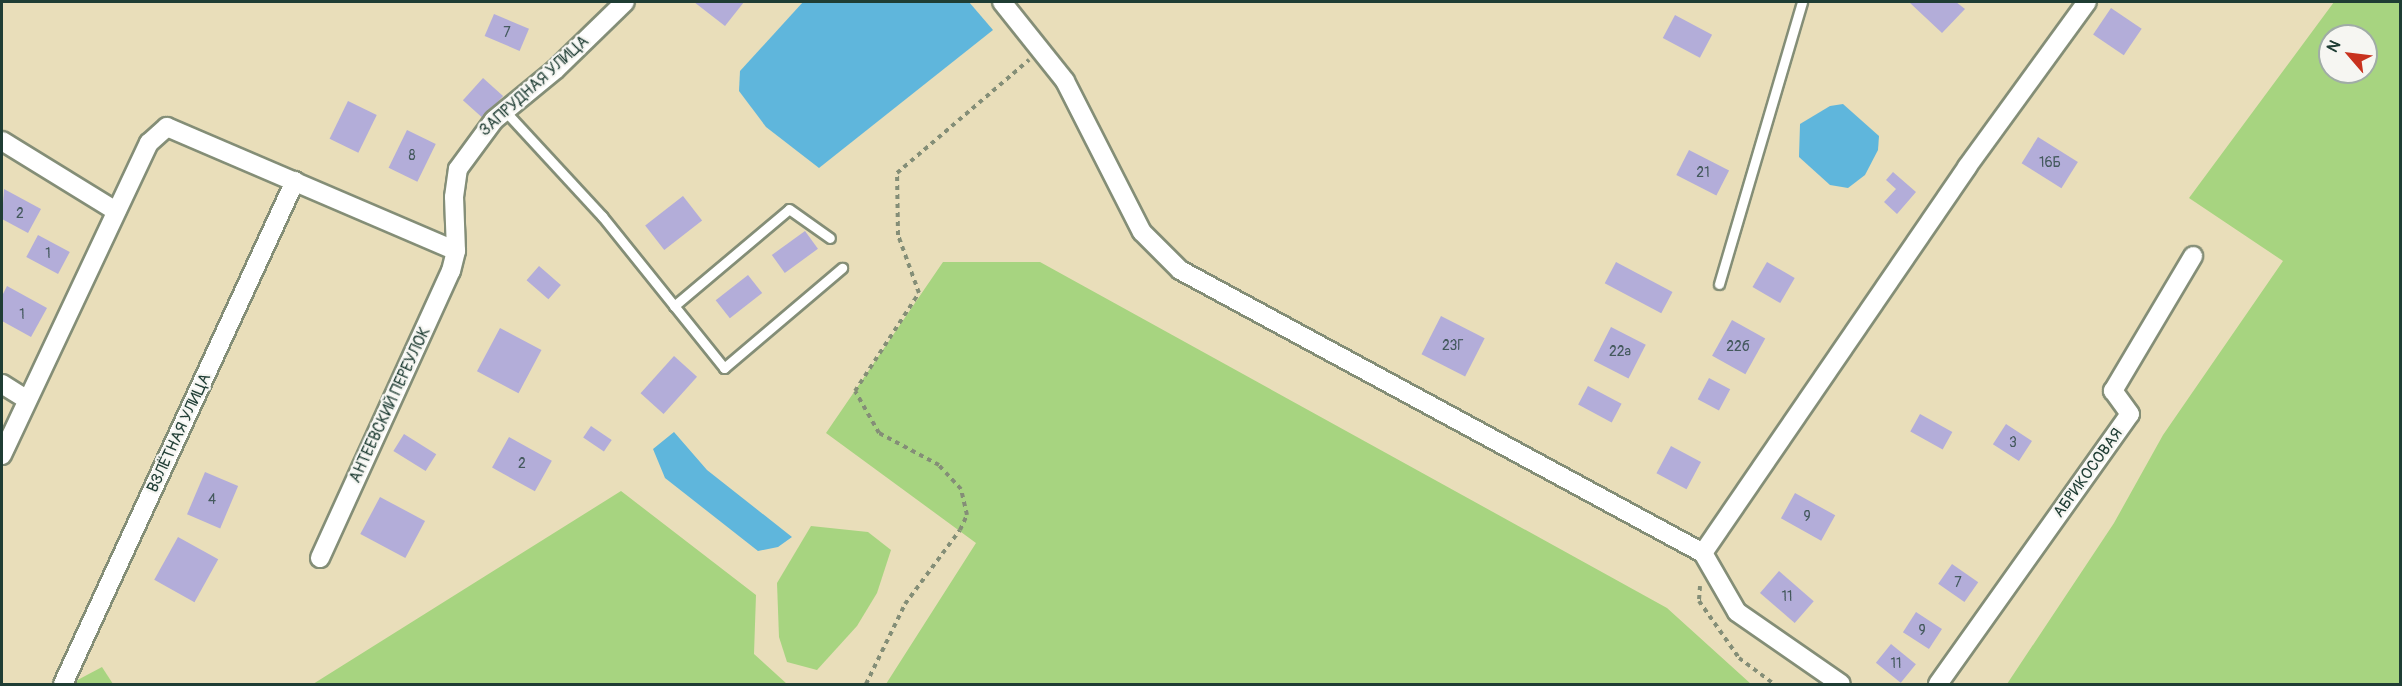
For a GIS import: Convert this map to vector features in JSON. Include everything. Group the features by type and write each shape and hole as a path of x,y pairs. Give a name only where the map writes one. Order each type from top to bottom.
{"street":[{"name":"ЗАПРУДНАЯ УЛИЦА","path":"456,251 454,197 458,169 478,137 505,111 556,69 624,2"},
{"path":"1002,2 1065,81 1142,232 1180,270 1703,553 1737,612 1841,684"},
{"path":"1703,553 1967,167 2087,2"},
{"path":"2,455 26,399 149,143 167,127 456,251"},
{"path":"2,141 116,211"},
{"name":"ВЗЛЁТНАЯ УЛИЦА","path":"63,684 295,181"},
{"name":"АНТЕЕВСКИЙ ПЕРЕУЛОК","path":"320,558 451,271 456,251"},
{"name":"АБРИКОСОВАЯ","path":"1938,684 2130,414 2113,391 2193,256"},
{"path":"2,384 26,399"}],"lane":[{"path":"1719,284 1802,2"},
{"path":"505,111 602,216 724,368 842,268"},
{"path":"674,306 789,209 830,238"}],"path":[{"path":"866,684 905,603 960,530 967,514 962,489 939,465 879,433 855,391 919,293 898,235 897,173 1041,50"}],"green space":[{"path":"2334,2 2400,2 2400,684 2007,684 2114,523 2163,435 2283,261 2189,198"},
{"path":"943,262 1040,262 1667,608 1751,684 886,684 976,543 826,433"},
{"path":"621,491 756,595 754,654 787,684 313,684"},
{"path":"811,526 868,532 891,550 877,593 857,626 817,670 787,662 779,637 777,583"},
{"path":"102,667 113,684 70,684"}],"water":[{"path":"803,2 969,2 993,30 819,168 766,127 739,91 740,71"},
{"path":"1843,104 1879,136 1878,150 1865,175 1848,188 1830,185 1799,157 1800,124 1830,106"},
{"path":"674,432 707,470 792,537 778,547 758,551 665,478 653,449"}],"building":[{"path":"694,2 744,2 725,26"},
{"path":"1909,2 1956,2 1965,9 1942,33"},
{"path":"2111,8 2142,29 2124,55 2093,35"},
{"path":"494,14 529,29 520,51 485,36"},
{"path":"1675,15 1712,35 1700,58 1663,38"},
{"path":"483,78 503,96 483,118 463,100"},
{"path":"348,101 377,115 358,153 330,139"},
{"path":"407,130 436,144 417,182 389,168"},
{"path":"2038,137 2078,162 2061,188 2022,163"},
{"path":"1689,150 1729,170 1716,195 1676,175"},
{"path":"1893,172 1916,192 1897,214 1884,202 1896,189 1886,180"},
{"path":"4,189 41,209 28,233 2,219"},
{"path":"683,196 702,220 664,250 645,226"},
{"path":"805,231 818,249 785,273 772,255"},
{"path":"38,235 70,252 58,274 26,257"},
{"path":"1616,262 1673,292 1661,313 1605,283"},
{"path":"1767,262 1795,278 1780,303 1752,287"},
{"path":"539,266 561,285 548,299 527,280"},
{"path":"748,275 762,293 730,318 716,300"},
{"path":"7,286 47,308 31,337 2,321 2,296"},
{"path":"1441,316 1485,338 1465,377 1421,354"},
{"path":"1732,320 1765,338 1745,374 1712,356"},
{"path":"1611,327 1646,345 1628,379 1594,361"},
{"path":"500,328 541,350 518,393 477,371"},
{"path":"674,356 697,377 664,414 641,393"},
{"path":"1709,378 1730,389 1719,410 1698,399"},
{"path":"1588,386 1622,404 1612,422 1578,405"},
{"path":"1920,414 1952,432 1943,449 1910,431"},
{"path":"2006,424 2032,441 2019,461 1993,444"},
{"path":"591,426 612,440 604,452 583,438"},
{"path":"404,434 436,454 426,471 393,451"},
{"path":"509,437 552,461 535,491 492,468"},
{"path":"1671,446 1701,462 1686,489 1656,473"},
{"path":"205,472 238,486 220,528 187,514"},
{"path":"1795,493 1835,515 1821,541 1781,518"},
{"path":"380,497 425,521 405,558 360,534"},
{"path":"178,537 218,559 194,602 154,580"},
{"path":"1952,564 1978,582 1964,602 1938,584"},
{"path":"1779,571 1814,601 1795,623 1760,593"},
{"path":"1916,612 1942,629 1929,649 1903,632"},
{"path":"1891,644 1916,664 1901,683 1876,663"}]}
